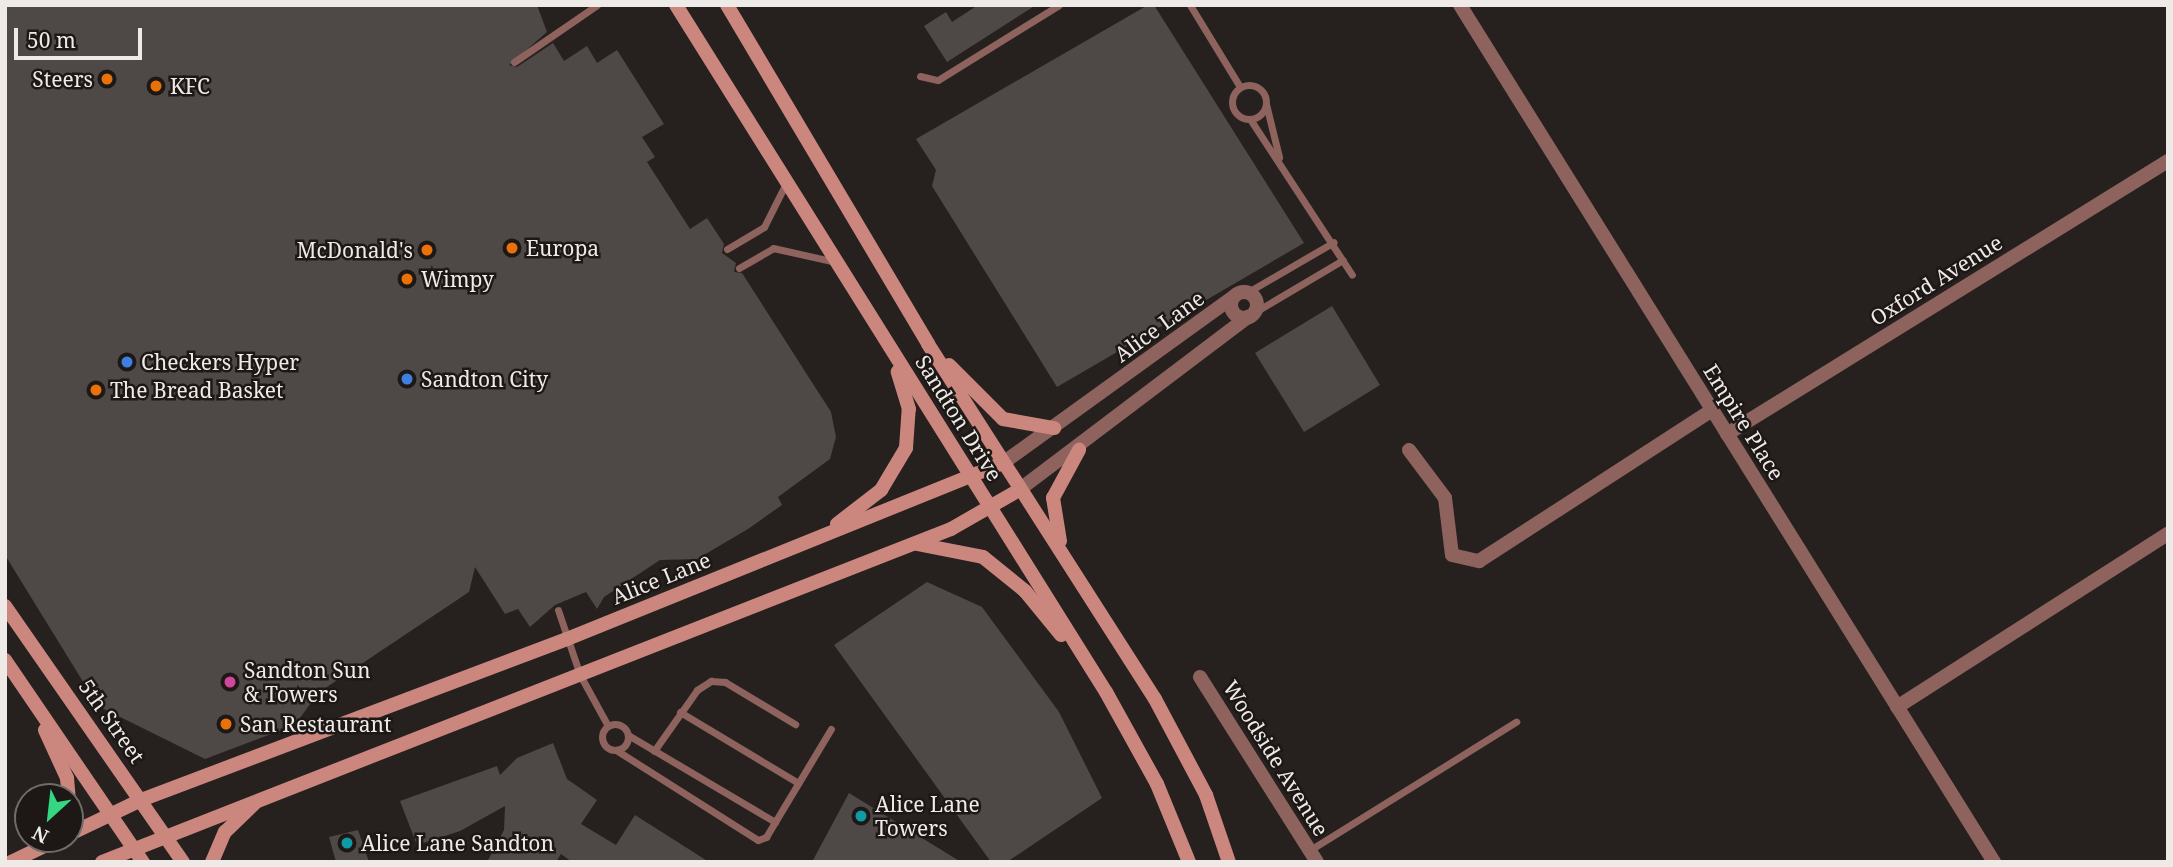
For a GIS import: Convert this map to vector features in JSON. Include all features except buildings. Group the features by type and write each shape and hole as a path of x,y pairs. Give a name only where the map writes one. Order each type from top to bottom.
{"street":[{"name":"Sandton Drive","path":"676,5 831,261 888,346 1105,692 1157,785 1189,862"},
{"name":"Sandton Drive","path":"727,5 928,344 1174,735 1206,795 1229,862"},
{"name":"Empire Place","path":"1460,5 1994,862"},
{"name":"Oxford Avenue","path":"1727,434 2168,161"},
{"path":"102,862 270,791 580,676 912,544 991,509 1079,450 1252,314 1256,300 1240,295 1234,313 1252,314"},
{"name":"Alice Lane","path":"84,827 141,800 567,639 806,542 972,480 1003,463 1054,428 1240,295"},
{"path":"928,344 1003,419 1054,428"},
{"path":"806,542 881,490 906,448 909,409 888,346"},
{"path":"1409,450 1446,498 1452,555 1479,561 1712,410"},
{"path":"1077,577 1052,514 1056,488 1079,450"},
{"path":"1897,707 2168,534"},
{"path":"912,544 961,549 1003,570 1105,692"},
{"name":"5th Street","path":"5,606 183,862"},
{"path":"5,660 143,862"},
{"name":"Woodside Avenue","path":"1200,677 1313,856"},
{"path":"25,687 67,783"},
{"path":"212,862 225,832 270,791"},
{"path":"11,862 30,853"}],"lane":[{"path":"514,62 597,5"},
{"path":"920,76 938,80 1059,5"},
{"path":"1190,5 1240,87"},
{"path":"1240,87 1255,86 1265,103 1280,162"},
{"path":"1240,87 1233,107 1250,119 1334,242 1352,275"},
{"path":"1250,119 1265,103"},
{"path":"727,249 764,227 785,185"},
{"path":"1240,295 1334,242"},
{"path":"739,268 773,248 831,261"},
{"path":"1252,314 1343,260"},
{"path":"558,610 580,676 608,726 603,741 751,838 762,840 831,729"},
{"path":"654,751 697,690 725,682 795,724"},
{"path":"677,715 798,783"},
{"path":"1313,856 1516,722"},
{"path":"608,726 620,725 628,735 775,822"},
{"path":"616,750 628,735"}],"place":[{"name":"Steers","path":"107,79"},
{"name":"KFC","path":"156,86"},
{"name":"Europa","path":"512,248"},
{"name":"McDonald's","path":"427,250"},
{"name":"Wimpy","path":"407,279"},
{"name":"Checkers Hyper","path":"127,362"},
{"name":"Sandton City","path":"407,379"},
{"name":"The Bread Basket","path":"96,390"},
{"name":"Sandton Sun & Towers","path":"230,682"},
{"name":"San Restaurant","path":"226,724"},
{"name":"Alice Lane Towers","path":"861,816"},
{"name":"Alice Lane Sandton","path":"347,843"}]}
